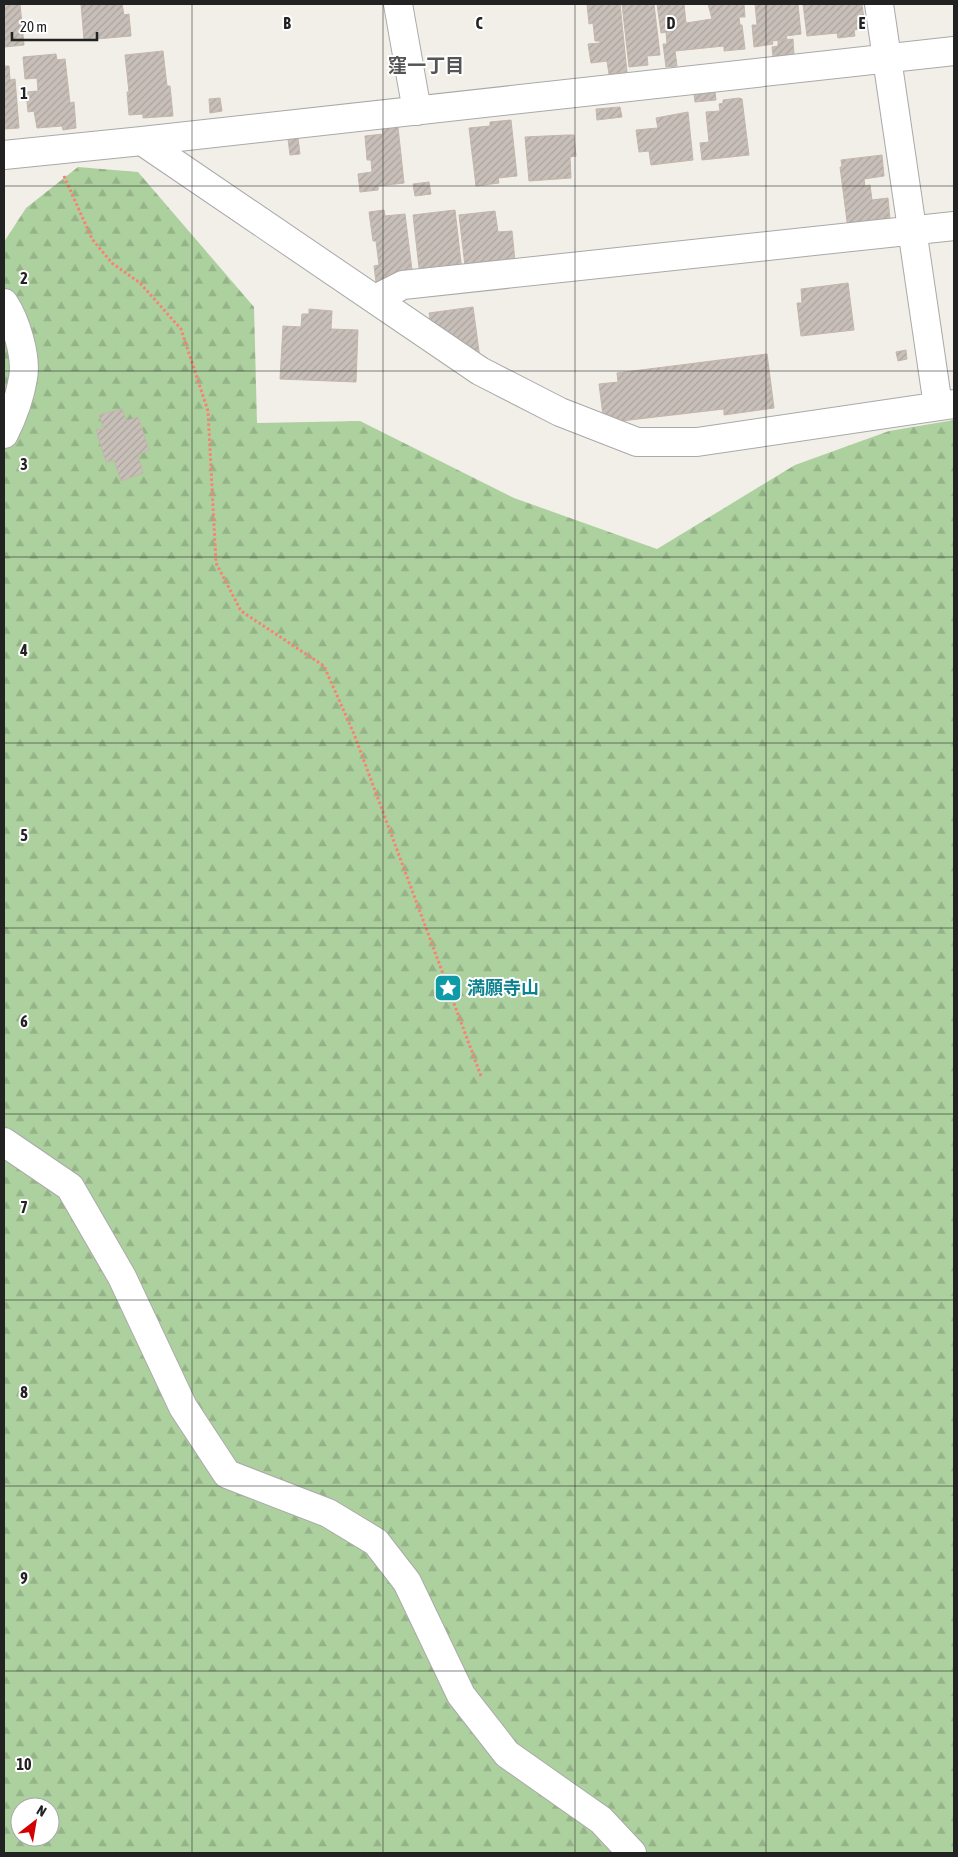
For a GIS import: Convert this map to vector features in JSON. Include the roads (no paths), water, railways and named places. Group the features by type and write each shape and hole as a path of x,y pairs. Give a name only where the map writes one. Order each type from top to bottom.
{"street":[{"path":"398,4 416,111"},
{"path":"142,141 480,371 560,412 637,442 697,442 946,405 912,230 879,4"},
{"path":"4,156 954,51"},
{"path":"375,299 403,285 954,226"},
{"path":"4,303 21,343 23,377 10,423 4,434"},
{"path":"4,1142 70,1186 122,1277 183,1407 227,1474 328,1513 376,1542 407,1582 461,1695 507,1754 601,1820 632,1853"}],"place":[{"name":"満願寺山","path":"448,988"}],"district":[{"name":"窪一丁目","path":"426,65"}]}
